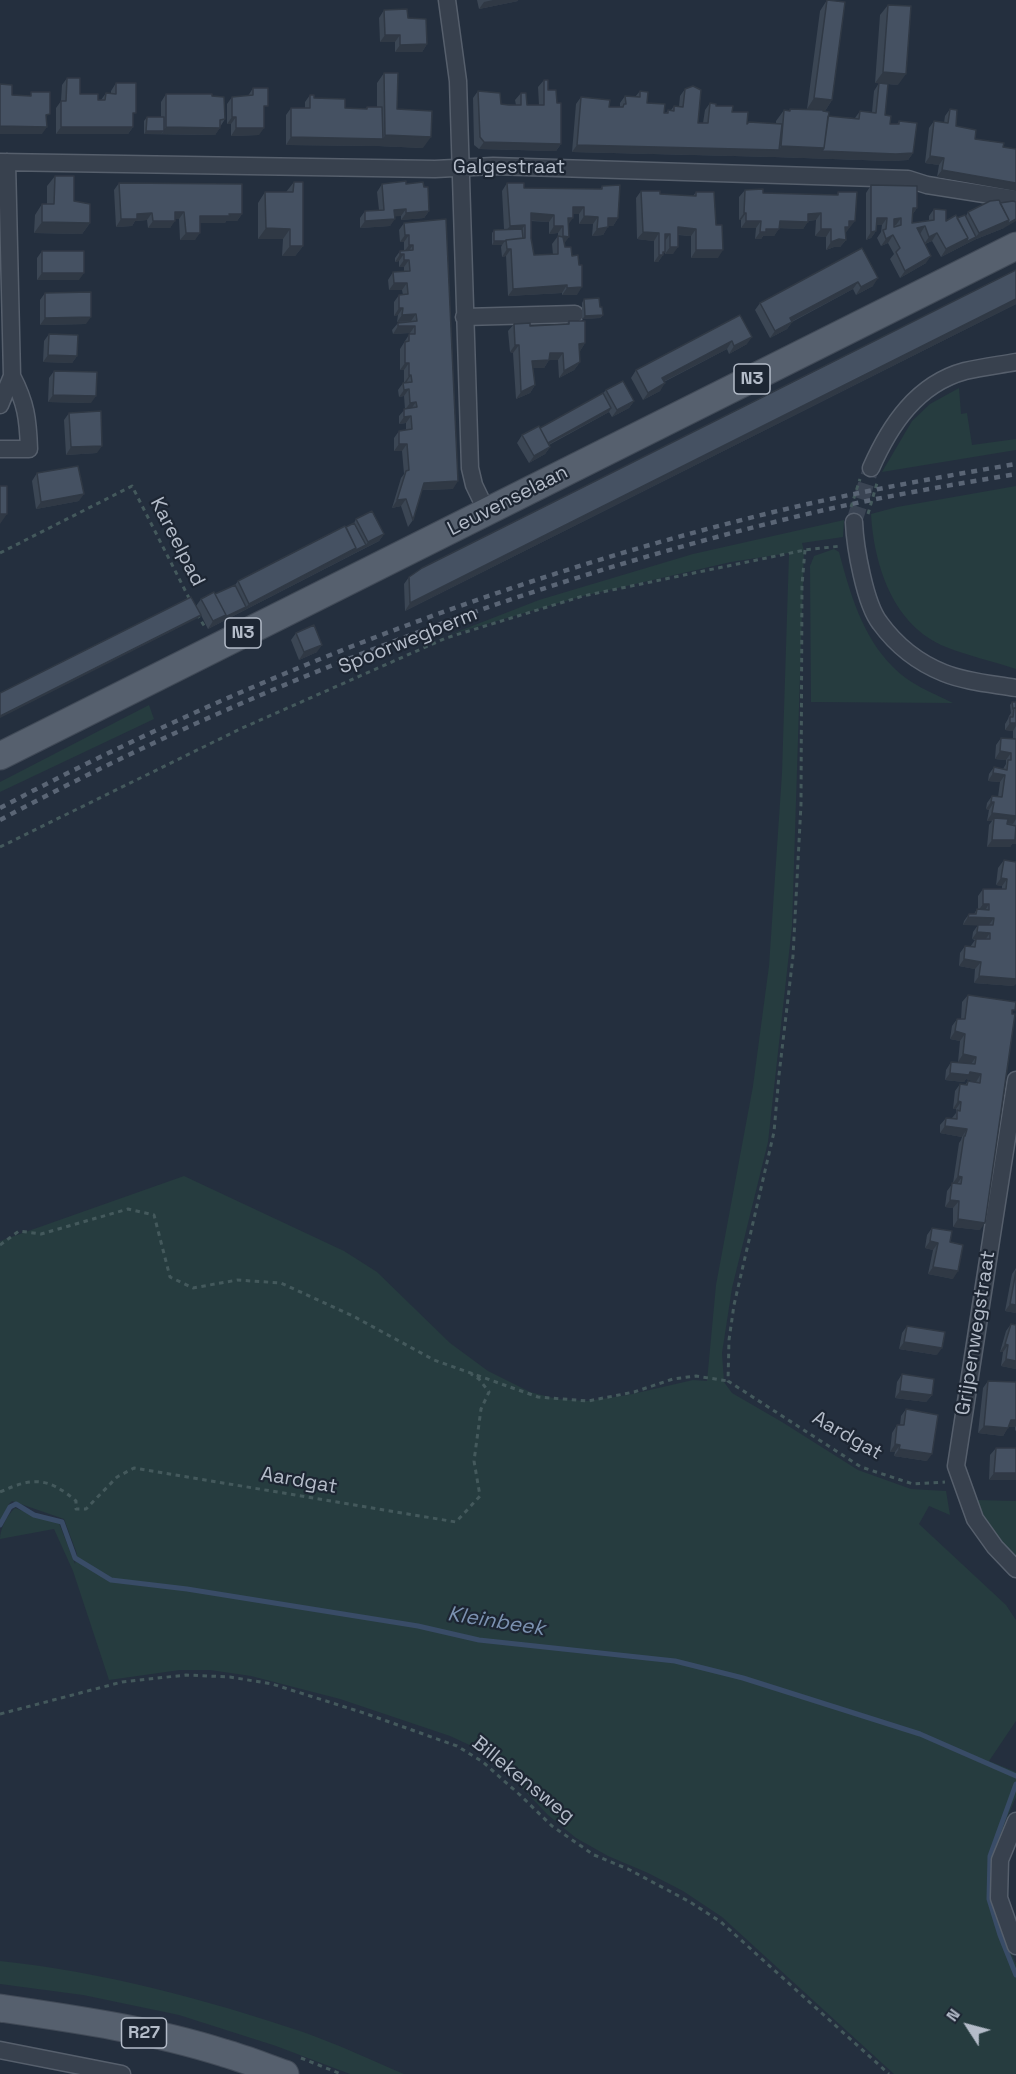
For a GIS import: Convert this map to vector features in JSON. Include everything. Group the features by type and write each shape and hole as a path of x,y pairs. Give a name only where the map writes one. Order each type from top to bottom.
{"main road":[{"name":"Leuvenselaan","path":"0,756 1016,246"},
{"name":"R27","path":"0,2008 104,2024 150,2034 223,2052 285,2074"}],"street":[{"path":"447,0 458,81 470,468 474,485 487,512"},
{"path":"0,405 12,376 3,162"},
{"name":"Galgestraat","path":"3,162 435,169 493,166 908,179 927,185 1016,199"},
{"path":"464,317 575,314"},
{"path":"870,475 883,440 895,422 924,392 944,379 965,371 1016,362"},
{"path":"0,449 29,449 28,417 22,395 12,376"},
{"path":"857,518 855,544 867,592 879,622 901,646 924,664 947,674 1016,688"},
{"name":"Grijpenwegstraat","path":"1016,1080 956,1466 975,1520 995,1547 1016,1569"},
{"path":"1016,1821 1000,1860 999,1898 1016,1947"},
{"path":"0,2050 122,2074"}],"path":[{"path":"857,518 870,475"},
{"path":"857,518 870,475"},
{"name":"Kareelpad","path":"0,552 132,486 192,603"},
{"name":"Spoorwegberm","path":"0,847 240,729 446,638 583,596 805,550 846,545 845,552"},
{"path":"728,1381 729,1340 734,1305 774,1132 793,957 801,804 802,585 805,550"},
{"name":"Kareelpad","path":"197,613 215,647"},
{"name":"Aardgat","path":"0,1245 19,1231 41,1234 128,1209 154,1215 170,1277 193,1288 237,1280 281,1283 353,1316 434,1360 538,1397 588,1401 634,1392 673,1379 696,1376 728,1381 861,1467 913,1484 962,1481"},
{"name":"Aardgat","path":"0,1492 20,1483 41,1481 61,1488 76,1501 76,1509 86,1509 117,1477 134,1468 456,1522 480,1496 474,1461 481,1409 489,1392 471,1373"},
{"name":"Billekensweg","path":"0,1714 122,1682 186,1675 230,1677 272,1684 457,1746 483,1762 552,1826 594,1855 628,1869 670,1891 721,1922 889,2074"}],"green space":[{"path":"959,388 961,414 967,413 972,445 1016,439 1016,450 882,472 912,421 930,404"},
{"path":"1016,486 1016,669 946,647 912,625 890,592 882,573 871,514 897,507"},
{"path":"844,520 843,537 802,543 804,551 792,926 768,1142 732,1288 722,1353 724,1382 732,1393 858,1470 911,1489 946,1491 950,1515 929,1506 919,1524 1006,1605 1016,1620 1016,1721 989,1761 1016,1772 1016,1797 1004,1825 992,1872 992,1892 997,1920 1016,1964 1016,2074 894,2074 722,1917 683,1891 608,1856 576,1838 548,1815 489,1754 450,1736 340,1699 251,1676 210,1670 180,1670 109,1680 73,1571 54,1529 0,1539 4,1522 15,1508 59,1523 75,1564 77,1554 64,1519 12,1501 0,1523 0,1241 184,1176 344,1251 377,1272 450,1343 488,1371 530,1392 557,1399 587,1401 628,1395 693,1380 707,1381 716,1285 753,1086 769,966 782,773 789,553 731,562 583,596 449,635 539,600 693,554"},
{"path":"834,549 839,552 858,613 882,655 906,678 953,703 811,702 810,566 814,556"},
{"path":"149,705 154,719 0,792 0,782"},
{"path":"977,1500 1016,1501 1016,1559 991,1534"},
{"path":"0,1961 77,1972 191,1998 303,2032 404,2074 350,2074 276,2046 179,2015 83,1995 0,1984"}],"building":[{"path":"827,0 845,2 832,100 814,98"},
{"path":"888,5 911,6 906,74 883,72"},
{"path":"407,9 408,18 426,19 427,44 400,45 400,35 385,35 384,10"},
{"path":"384,73 398,73 397,109 432,111 431,137 385,135"},
{"path":"67,78 80,78 80,94 98,94 98,100 105,100 106,93 116,94 116,83 136,83 136,113 133,113 133,127 61,127 61,101 66,101"},
{"path":"544,80 548,80 548,90 556,90 557,103 561,103 561,144 484,142 480,137 478,91 500,93 501,104 509,105 521,105 521,93 526,93 527,105 544,105"},
{"path":"879,83 888,84 885,115 891,116 890,124 899,124 899,121 917,123 913,153 822,151 828,116 859,119 860,111 876,113"},
{"path":"0,84 12,85 12,95 31,96 31,92 50,92 50,114 46,115 47,127 0,126"},
{"path":"693,86 701,90 698,123 708,123 710,103 716,106 733,106 732,112 748,112 747,124 749,122 782,124 779,150 577,145 581,97 610,100 609,107 623,107 626,104 625,96 640,97 640,91 648,92 647,103 665,104 664,113 668,113 668,110 674,111 674,106 683,107 685,89"},
{"path":"253,88 268,88 268,106 264,106 264,128 236,128 236,117 232,117 232,97 253,95"},
{"path":"166,94 212,94 212,96 224,97 225,119 220,120 220,128 166,127"},
{"path":"310,95 314,95 314,98 345,99 345,108 382,107 383,139 291,137 291,108 310,108"},
{"path":"790,109 829,112 824,148 781,146 784,110 790,111"},
{"path":"950,109 957,110 956,126 976,130 975,139 1004,143 1003,147 1016,149 1016,183 942,170 944,158 930,156 934,121 948,123"},
{"path":"147,117 164,117 164,131 146,131"},
{"path":"55,176 74,176 74,201 90,204 90,223 42,222 42,204 54,204"},
{"path":"406,181 406,184 423,182 424,187 428,187 429,211 406,213 406,209 394,210 395,219 365,221 365,211 384,210 382,184"},
{"path":"294,182 303,182 303,246 290,246 290,229 266,228 265,192 293,192"},
{"path":"119,183 242,184 242,214 200,216 200,233 186,233 184,212 175,212 175,221 153,221 152,213 137,214 137,219 121,219"},
{"path":"507,183 524,183 524,188 602,189 602,186 620,185 618,218 608,218 608,227 597,229 598,217 584,216 584,207 573,207 573,218 568,218 569,237 563,236 563,226 554,226 554,215 531,213 534,255 558,254 558,236 563,237 565,247 571,247 572,256 578,255 579,265 582,265 582,287 567,288 567,285 513,289 511,249 507,249 506,240 525,238 525,225 510,226"},
{"path":"871,185 917,186 917,208 913,208 912,223 934,220 934,209 946,210 946,221 956,215 968,238 946,249 937,233 929,237 925,226 917,228 931,256 905,271 896,252 900,248 893,235 886,239 883,230 886,229 887,218 877,218 876,231 871,232","holes":["901,218 901,225 894,227 894,219"]},
{"path":"763,189 763,193 838,195 838,192 857,192 855,221 849,221 849,227 845,227 846,240 839,239 831,242 831,229 821,229 821,213 808,214 808,222 780,221 779,229 766,229 766,232 760,232 761,221 746,221 745,190"},
{"path":"641,191 696,196 696,192 714,192 716,225 722,225 723,250 696,250 696,229 678,227 678,247 670,247 670,234 665,234 665,252 659,255 659,233 643,232"},
{"path":"999,200 1009,220 979,233 968,212 990,201"},
{"path":"1016,202 1016,219 1007,224 1009,220 1000,203"},
{"path":"965,215 976,237 966,242 968,238 957,218"},
{"path":"446,219 458,481 424,483 413,520 406,499 397,500 406,471 409,470 407,444 399,444 399,431 412,429 411,416 404,417 404,409 417,407 416,402 410,403 409,389 404,390 403,383 412,382 411,375 409,376 409,363 405,363 405,342 409,341 409,334 415,334 415,326 398,326 398,323 417,321 416,314 402,315 403,308 399,308 399,295 408,294 407,283 394,283 393,272 410,271 409,260 404,260 404,254 400,254 400,251 413,250 413,245 409,245 409,235 405,235 404,223"},
{"path":"522,229 523,238 494,241 494,230"},
{"path":"862,248 878,278 861,287 858,282 790,318 792,322 775,331 760,303"},
{"path":"42,251 84,251 84,273 42,273"},
{"path":"1016,270 1016,299 410,603 409,577 422,568"},
{"path":"91,292 91,317 45,318 45,293"},
{"path":"599,298 603,315 585,316 584,299"},
{"path":"740,315 752,337 734,346 732,341 662,378 665,383 648,393 636,370"},
{"path":"569,321 585,321 585,343 579,344 580,362 564,371 563,353 550,353 549,360 532,361 535,385 521,392 519,345 515,345 514,324 530,323 530,326 569,324"},
{"path":"49,334 78,335 77,356 48,355"},
{"path":"54,371 97,372 96,396 53,395"},
{"path":"623,381 634,401 617,410 606,390"},
{"path":"603,393 611,408 548,443 540,428"},
{"path":"101,411 102,446 71,447 69,413"},
{"path":"539,426 550,447 534,456 522,435"},
{"path":"78,466 84,494 41,502 37,473"},
{"path":"0,486 7,486 7,514 0,514"},
{"path":"372,511 384,534 368,542 356,519"},
{"path":"354,523 366,545 354,551 356,548 346,527"},
{"path":"345,526 356,548 249,604 238,581"},
{"path":"235,585 246,607 223,618 226,615 215,594"},
{"path":"214,592 226,615 213,621 201,599"},
{"path":"191,597 201,615 0,716 0,693"},
{"path":"314,625 322,645 304,652 296,633"},
{"path":"1012,702 1016,702 1016,708 1013,709"},
{"path":"1014,708 1016,708 1016,723 1010,723 1010,717 1013,717"},
{"path":"1001,738 1016,739 1016,816 992,813 994,802 991,802 992,796 1002,797 1005,775 993,773 994,767 1007,770 1008,760 1011,760 1011,753 1000,751"},
{"path":"994,818 1008,819 1007,824 1016,826 1015,840 992,840"},
{"path":"1004,860 1016,862 1016,979 979,976 981,962 964,959 965,946 975,947 976,939 990,939 990,933 977,932 978,925 993,925 994,918 968,917 969,914 976,914 977,909 989,910 989,904 983,904 983,889 1006,889 1007,879 1001,878"},
{"path":"968,995 1016,1002 1015,1010 1012,1010 1012,1014 1015,1014 985,1223 958,1219 959,1201 950,1200 952,1183 961,1184 962,1177 958,1176 967,1129 945,1126 946,1118 957,1119 957,1110 960,1111 961,1102 958,1101 960,1084 967,1085 968,1081 980,1083 981,1074 950,1073 951,1062 975,1064 976,1057 963,1054 965,1034 955,1031 957,1019 965,1019"},
{"path":"932,1228 952,1231 950,1242 963,1245 958,1271 933,1267 938,1243 930,1241"},
{"path":"1016,1271 1016,1305 1010,1304"},
{"path":"1011,1324 1016,1325 1016,1361 1006,1359 1008,1345 1005,1344"},
{"path":"907,1326 945,1332 942,1348 904,1342"},
{"path":"902,1374 934,1379 932,1395 900,1391"},
{"path":"988,1381 1016,1382 1016,1420 1011,1420 1008,1428 984,1426"},
{"path":"906,1409 938,1415 932,1454 899,1449 900,1445 895,1444 897,1425 904,1425"},
{"path":"996,1448 1016,1448 1016,1473 994,1473"}],"waterway":[{"name":"Kleinbeek","path":"0,1525 10,1507 16,1504 34,1515 62,1522 75,1558 111,1580 187,1589 418,1626 479,1640 675,1661 743,1678 920,1734 1016,1776"},
{"name":"Kleinbeek","path":"1016,1784 990,1856 989,1899 1016,1975"}],"tunnel":[{"path":"854,522 871,468"}],"railway":[{"path":"0,808 192,714 291,671 494,594 700,531 803,505 1016,464"},
{"path":"0,820 193,725 292,682 493,605 699,542 803,515 1016,474"}]}
